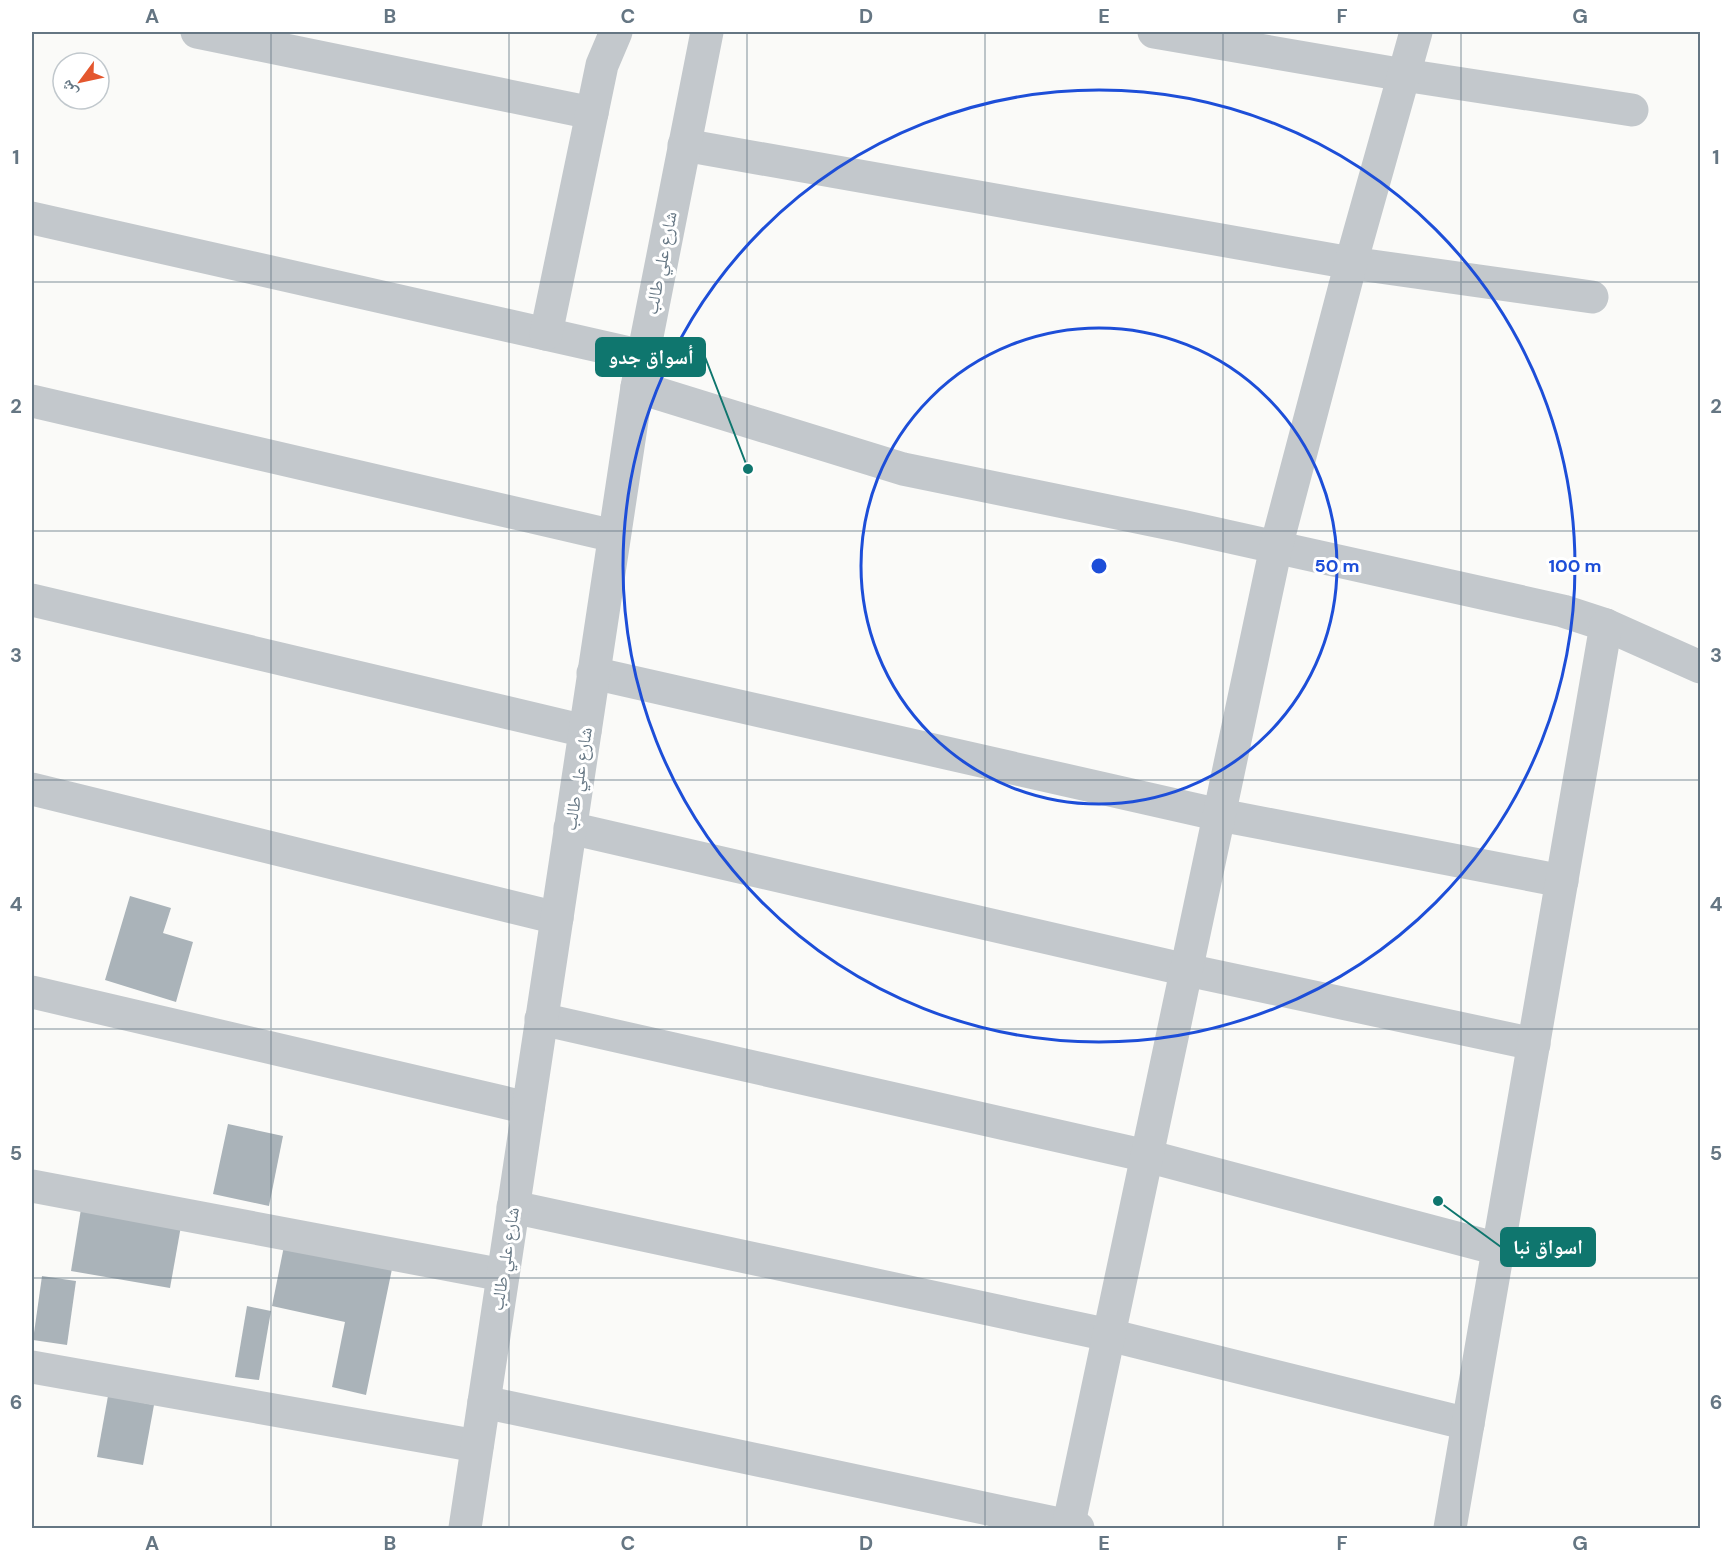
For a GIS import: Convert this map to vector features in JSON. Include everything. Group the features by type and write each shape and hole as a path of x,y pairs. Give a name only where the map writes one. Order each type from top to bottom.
{"street":[{"path":"197,32 592,113"},
{"path":"546,334 602,65 616,32"},
{"name":"شارع علي طالب","path":"465,1528 640,371 707,32"},
{"path":"1154,32 1404,75 1632,110"},
{"path":"484,1402 1072,1528 1109,1335 1276,547 1351,263 1416,32"},
{"path":"684,146 1351,263 1592,297"},
{"path":"32,218 546,334 903,470 1169,523 1563,611 1606,625 1701,667"},
{"path":"32,401 614,536"},
{"path":"32,600 585,731"},
{"path":"1450,1528 1606,625"},
{"path":"593,673 1220,815 1562,881"},
{"path":"32,789 557,918"},
{"path":"570,828 1187,970 1534,1044"},
{"path":"32,992 528,1108"},
{"path":"541,1019 1147,1156 1498,1249"},
{"path":"32,1186 503,1275"},
{"path":"513,1207 1109,1335 1468,1424"},
{"path":"32,1367 477,1446"}],"building":[{"path":"130,896 171,908 163,933 193,942 176,1002 105,980"},
{"path":"228,1124 283,1136 269,1206 213,1194"},
{"path":"81,1209 181,1226 170,1288 71,1271"},
{"path":"284,1246 392,1269 366,1395 332,1387 345,1322 272,1306"},
{"path":"42,1276 76,1281 67,1345 33,1340"},
{"path":"247,1306 271,1311 259,1380 235,1377"},
{"path":"108,1396 154,1405 143,1465 97,1457"}],"place":[{"name":"أسواق جدو","path":"748,469"},
{"name":"اسواق نبا","path":"1438,1201"}]}
